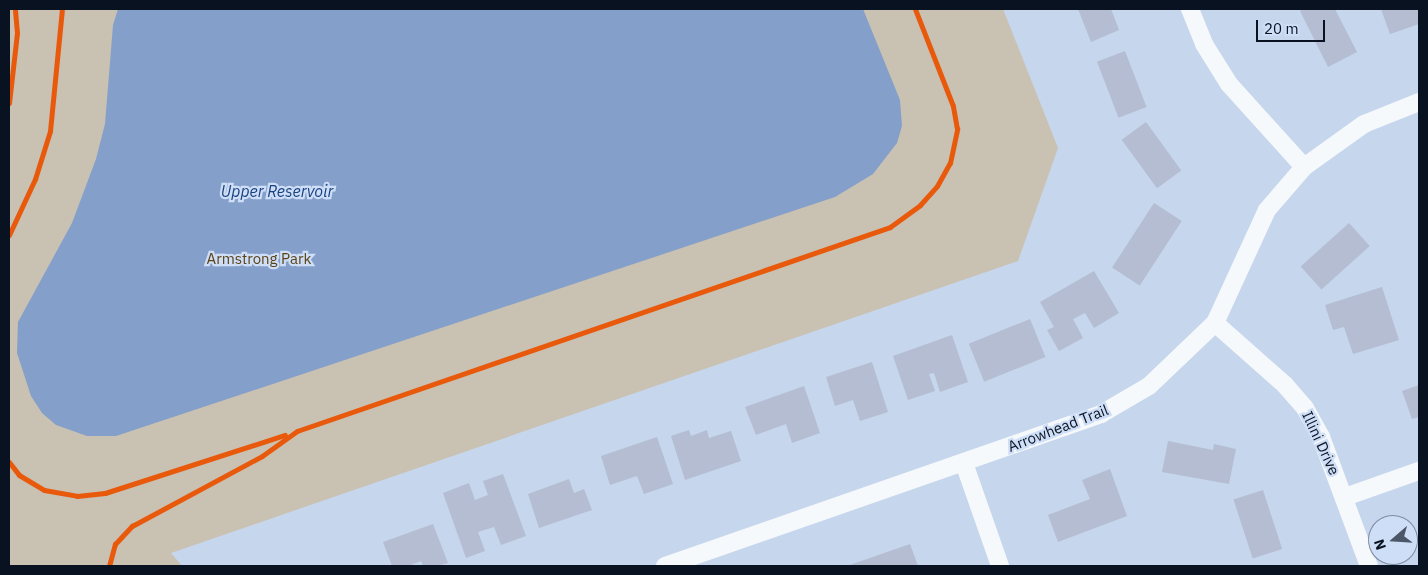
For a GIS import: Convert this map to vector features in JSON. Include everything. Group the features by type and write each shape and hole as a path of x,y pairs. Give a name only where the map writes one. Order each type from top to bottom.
{"street":[{"path":"1190,9 1204,44 1229,84 1304,167"},
{"name":"Arrowhead Trail","path":"665,566 1101,414 1149,386 1215,323 1267,210 1304,167 1364,124 1419,102"},
{"name":"Illini Drive","path":"1215,323 1285,385 1305,408 1321,437 1345,497 1369,566"},
{"path":"964,463 1000,566"},
{"path":"1345,497 1419,472"}],"green space":[{"name":"Armstrong Park","path":"9,9 1003,9 1058,148 1018,261 171,553 182,566 9,566"}],"water":[{"name":"Upper Reservoir","path":"118,9 863,9 900,100 902,126 897,143 873,174 835,197 116,436 87,436 56,425 42,413 31,396 17,353 18,322 72,223 96,159 105,124 113,25"}],"building":[{"path":"1078,9 1111,9 1119,30 1091,42"},
{"path":"1304,9 1335,9 1357,52 1328,67 1300,11"},
{"path":"1381,9 1419,9 1419,24 1390,34"},
{"path":"1125,51 1147,107 1118,118 1097,62"},
{"path":"1146,122 1181,171 1157,188 1122,140"},
{"path":"1154,203 1182,221 1140,286 1112,268"},
{"path":"1349,223 1370,246 1321,290 1301,266"},
{"path":"1094,271 1119,313 1094,328 1085,313 1073,319 1083,338 1059,351 1047,330 1054,327 1040,302"},
{"path":"1382,287 1399,340 1353,354 1344,327 1333,330 1325,305"},
{"path":"1030,319 1045,357 984,382 969,344"},
{"path":"952,335 968,382 940,392 934,373 929,374 935,391 908,400 893,356"},
{"path":"872,362 888,412 860,421 853,400 835,406 826,377"},
{"path":"1419,385 1419,417 1412,419 1402,391"},
{"path":"804,386 820,433 792,443 786,424 756,435 745,407"},
{"path":"689,430 691,436 707,430 709,438 731,431 741,461 685,480 671,436"},
{"path":"657,437 673,484 644,494 637,476 610,485 601,456"},
{"path":"1168,441 1213,450 1214,444 1236,449 1229,484 1162,472"},
{"path":"1110,469 1127,516 1058,542 1048,515 1090,499 1082,480"},
{"path":"503,474 526,536 501,545 494,527 478,532 485,551 466,558 443,493 469,483 475,500 488,495 483,481"},
{"path":"569,479 574,493 584,489 592,510 539,528 528,494"},
{"path":"1263,490 1282,549 1253,559 1234,500"},
{"path":"433,524 448,563 437,566 423,566 421,561 408,566 392,566 383,542"},
{"path":"910,544 918,566 847,566"}],"cycle path":[{"path":"9,103 17,33 15,9"},
{"path":"9,235 35,179 50,131 62,9"},
{"path":"109,566 115,544 132,526 262,456 297,431 890,227 920,205 937,186 950,163 957,129 953,106 915,9"},
{"path":"9,462 19,475 44,490 77,496 105,493 285,435"}]}
